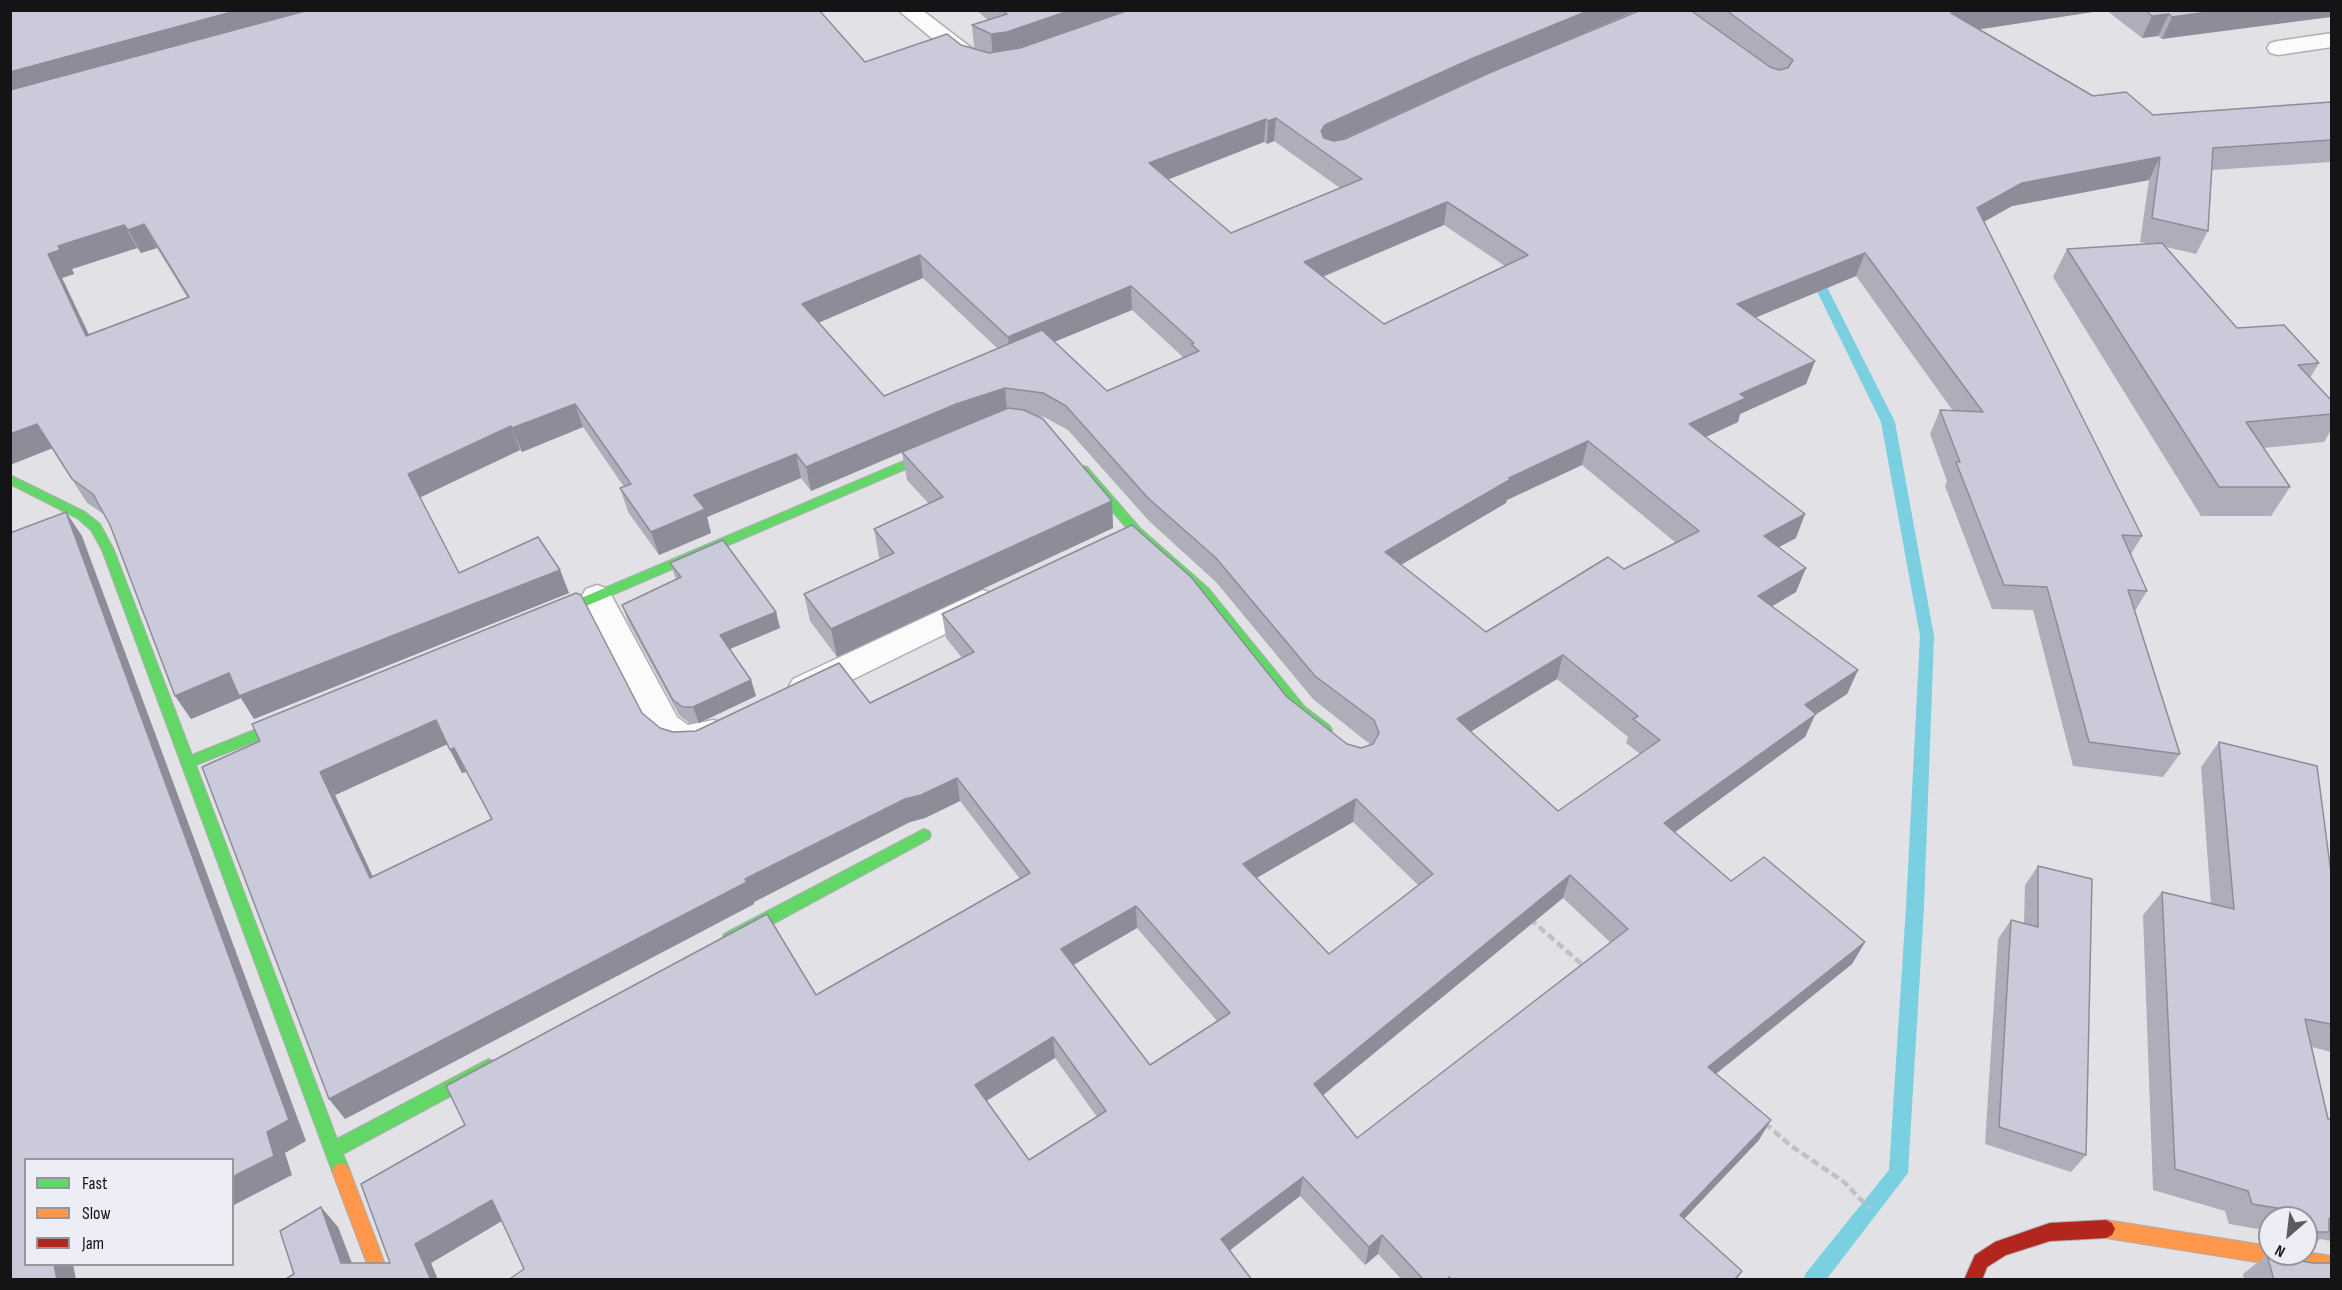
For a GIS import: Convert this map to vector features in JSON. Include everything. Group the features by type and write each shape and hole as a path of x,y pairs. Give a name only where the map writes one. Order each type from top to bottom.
{"street":[{"path":"908,10 972,60 992,66 1002,64"},
{"path":"2278,48 2331,40"},
{"path":"531,624 959,442"},
{"path":"1070,455 1136,531 1203,591 1299,710 1332,736"},
{"path":"10,479 81,515 96,526 188,763 382,1280"},
{"path":"1104,545 1136,531"},
{"path":"776,702 1008,590"},
{"path":"597,597 664,726 681,739 703,738 745,717"},
{"path":"188,763 309,714"},
{"path":"713,948 924,836"},
{"path":"333,1150 502,1060"},
{"path":"1973,1280 1981,1261 2001,1248 2050,1233 2115,1229 2331,1265"}],"path":[{"path":"1525,915 1588,970"},
{"path":"1759,1117 1791,1146 1844,1182 1869,1208"}],"building":[{"path":"10,10 239,10 10,72"},
{"path":"309,10 819,10 865,62 947,34 961,45 989,53 1020,48 1129,10 1590,10 1471,59 1325,125 1321,131 1324,138 1334,141 1345,139 1489,73 1641,10 1690,10 1770,67 1779,70 1788,68 1793,60 1726,10 1966,10 1951,13 2093,96 2126,92 2153,115 2331,102 2331,140 2213,148 2208,231 2152,218 2160,157 2022,183 1977,208 2142,536 2122,535 2147,591 2128,590 2180,754 2089,742 2047,587 2004,585 1956,462 1960,462 1940,410 1983,412 1865,253 1737,304 1815,361 1740,394 1746,398 1689,424 1805,514 1764,536 1806,568 1758,596 1858,670 1805,705 1816,714 1664,823 1731,881 1764,857 1865,942 1708,1067 1771,1120 1680,1215 1742,1271 1734,1280 1452,1280 1449,1277 1447,1280 1424,1280 1382,1235 1369,1247 1303,1177 1221,1239 1252,1280 508,1280 524,1269 492,1200 415,1244 431,1280 284,1280 294,1274 280,1231 321,1207 341,1263 390,1263 361,1184 465,1125 446,1086 767,914 816,995 1030,873 957,778 921,795 905,799 745,879 747,882 329,1099 202,767 260,741 252,724 576,593 581,595 642,713 660,728 673,732 696,731 839,663 870,703 974,652 942,614 1132,525 1191,577 1287,697 1347,744 1361,748 1373,744 1379,733 1374,720 1315,676 1216,558 1148,498 1066,406 1043,393 1005,388 956,404 806,467 796,454 694,495 705,509 651,532 620,488 631,484 575,404 512,428 511,426 408,474 459,573 538,537 560,570 239,696 229,673 175,696 110,525 93,494 72,479 37,424 10,434 10,90","holes":["1276,118 1362,179 1231,233 1149,163 1266,119 1268,121","1447,202 1528,255 1384,324 1304,262","144,224 189,297 86,336 48,254 60,250 58,246 124,225 128,230","920,255 1008,337 1131,286 1194,343 1191,344 1199,351 1107,391 1042,330 884,396 802,304","1588,441 1699,531 1624,569 1608,557 1486,632 1385,552 1511,479 1509,478","1563,655 1638,716 1633,719 1660,740 1558,811 1457,719","436,720 450,750 454,748 492,819 370,878 320,772","1356,799 1433,874 1329,954 1243,864","1570,875 1628,929 1357,1138 1314,1084","1136,906 1230,1013 1150,1065 1061,949","1053,1037 1106,1111 1029,1160 975,1085"]},
{"path":"1003,10 1071,10 1007,32 991,34 972,25 1007,14"},
{"path":"2145,10 2222,10 2172,17 2169,14 2152,16"},
{"path":"2162,243 2237,328 2284,325 2319,363 2298,365 2331,400 2331,414 2246,422 2290,487 2219,487 2067,249"},
{"path":"1008,408 1024,410 1043,419 1112,501 831,629 804,594 894,553 874,529 943,497 902,452"},
{"path":"66,512 289,1120 267,1132 274,1156 234,1176 234,1158 24,1158 24,1266 54,1266 57,1280 10,1280 10,533"},
{"path":"723,540 776,612 720,635 751,680 693,707 683,707 673,700 622,605 681,577 670,563"},
{"path":"2219,742 2317,766 2331,873 2331,1024 2305,1019 2328,1119 2331,1119 2329,1232 2318,1232 2318,1206 2252,1204 2248,1191 2175,1169 2162,892 2234,909"},
{"path":"2038,866 2092,879 2086,1155 1999,1127 2011,920 2038,927"},
{"path":"2318,1263 2331,1263 2331,1280 2274,1280 2270,1266 2318,1266"}],"waterway":[{"path":"1813,1280 1898,1173 1915,907 1927,636 1888,422 1814,273"}],"traffic: fast":[{"path":"544,619 946,447"},
{"path":"1083,470 1136,531 1203,591 1299,710 1325,730"},
{"path":"10,479 81,515 96,527 108,550 341,1171"},
{"path":"187,763 299,718"},
{"path":"730,939 924,835"},
{"path":"333,1150 489,1067"}],"traffic: slow":[{"path":"341,1171 382,1280"},
{"path":"2106,1229 2332,1265"}],"traffic: jam":[{"path":"1973,1280 1981,1261 2001,1248 2050,1232 2106,1229"}]}
